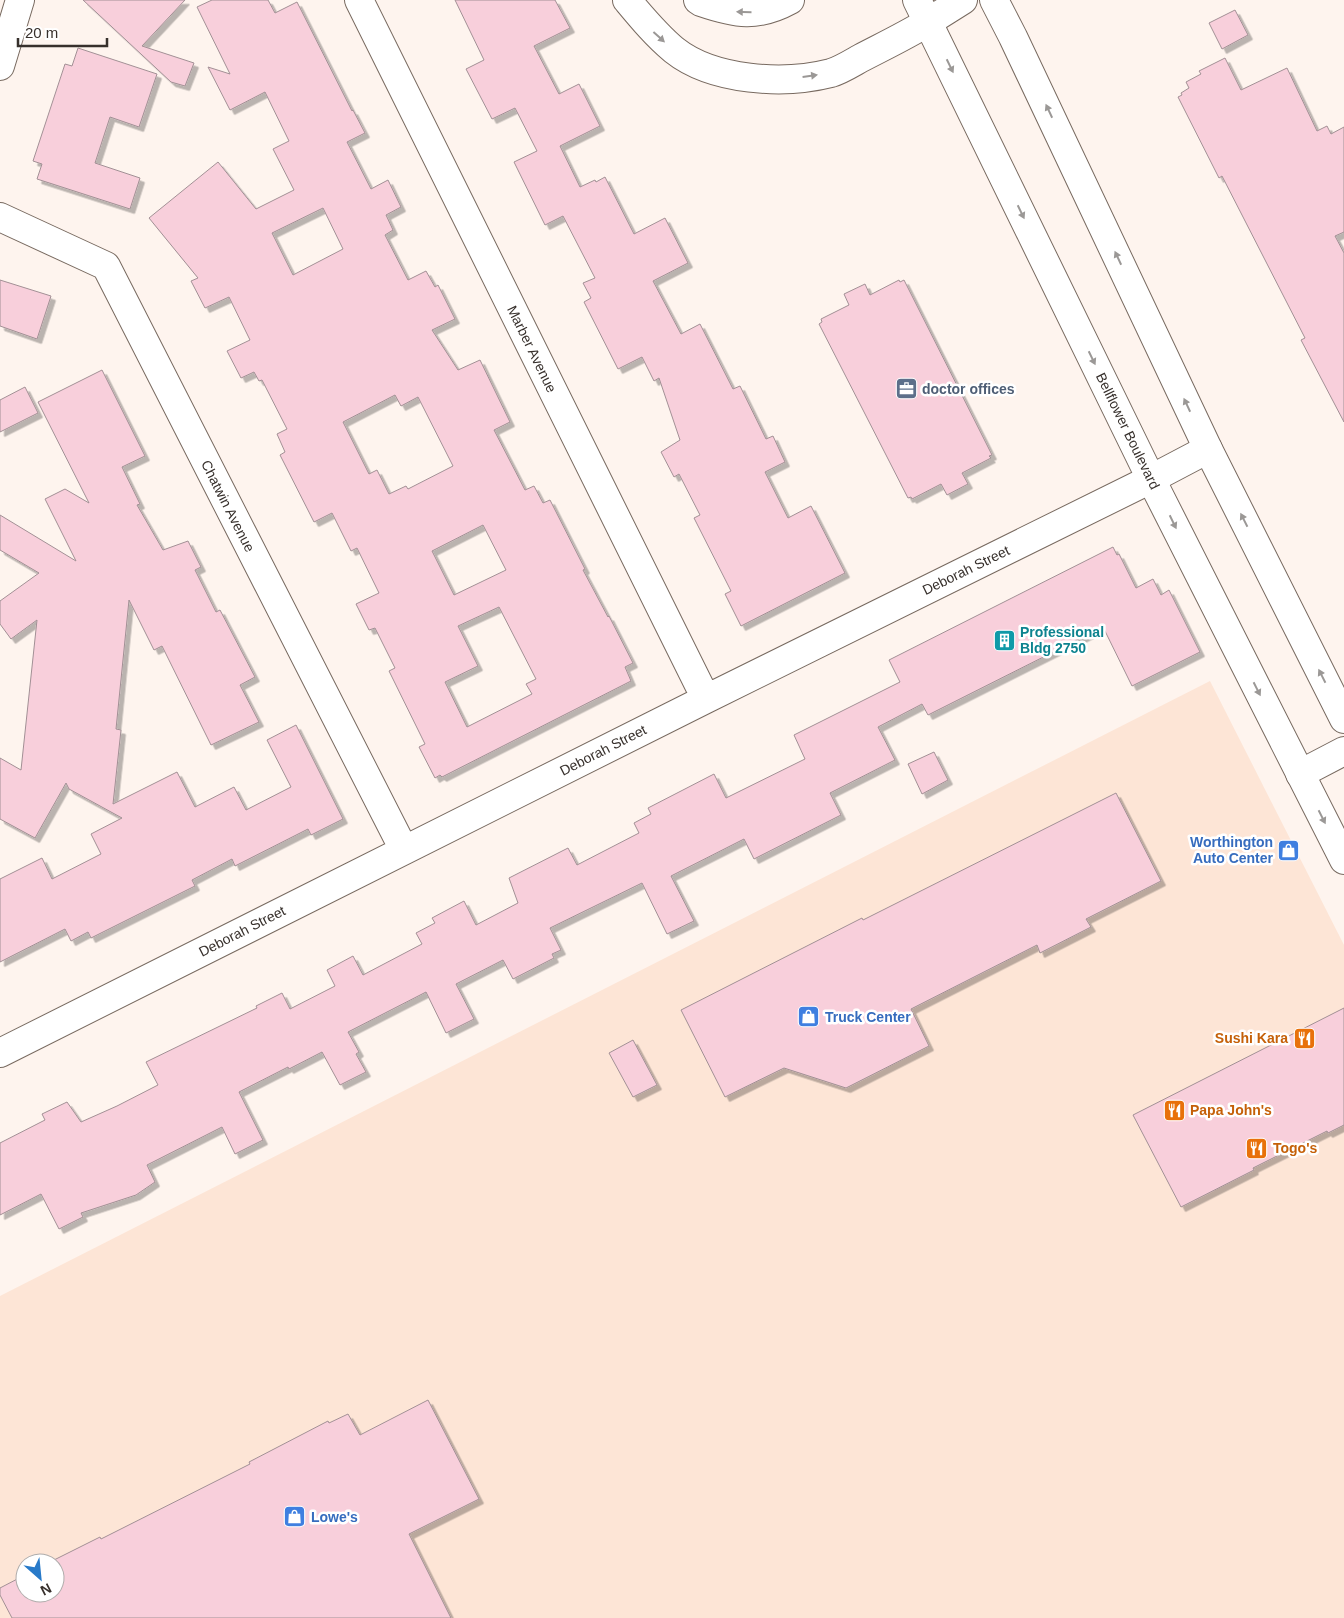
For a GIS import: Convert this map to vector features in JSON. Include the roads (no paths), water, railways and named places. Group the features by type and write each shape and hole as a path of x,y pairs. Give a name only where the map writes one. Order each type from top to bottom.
{"main road":[{"path":"0,66 20,0"},
{"name":"Marber Avenue","path":"358,0 706,698"},
{"path":"628,0 648,27 675,51 710,70 762,80 832,73 896,41 923,11 963,0"},
{"path":"698,0 725,11 746,13 767,10 790,0"},
{"path":"994,0 1014,37 1208,449 1344,719"},
{"name":"Bellflower Boulevard","path":"923,11 1151,479 1344,860"},
{"name":"Chatwin Avenue","path":"0,217 106,266 404,850"},
{"name":"Deborah Street","path":"0,1053 706,698 1151,479 1208,449"},
{"path":"1300,774 1344,751"}],"place":[{"name":"doctor offices","path":"906,389"},
{"name":"Professional Bldg 2750","path":"1004,640"},
{"name":"Worthington Auto Center","path":"1289,850"},
{"name":"Truck Center","path":"809,1017"},
{"name":"Sushi Kara","path":"1304,1038"},
{"name":"Papa John's","path":"1174,1110"},
{"name":"Togo's","path":"1257,1148"},
{"name":"Lowe's","path":"295,1517"}]}
